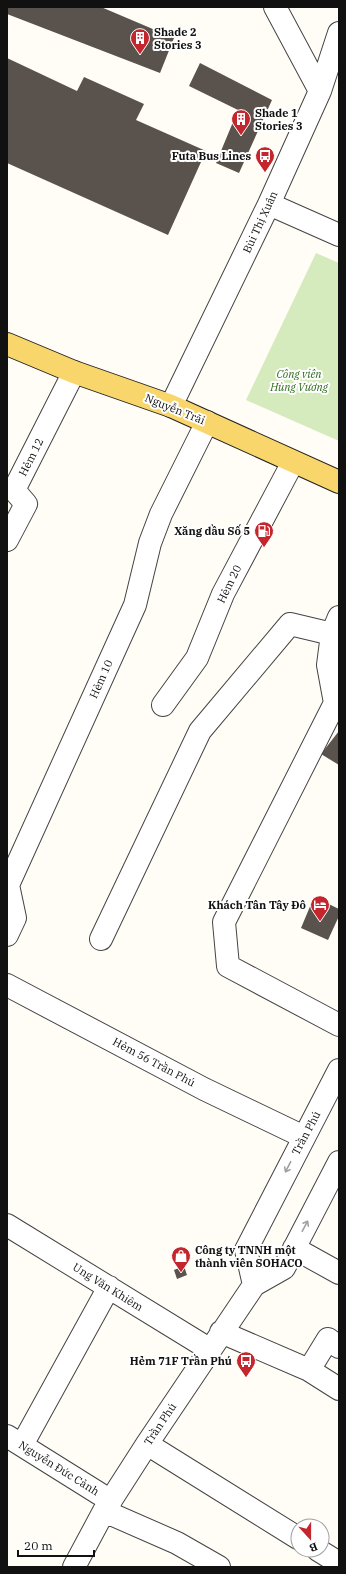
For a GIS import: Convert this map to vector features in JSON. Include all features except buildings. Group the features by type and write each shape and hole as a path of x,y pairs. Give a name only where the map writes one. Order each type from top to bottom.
{"main road":[{"name":"Nguyễn Trãi","path":"7,344 74,372 171,406 339,482"}],"street":[{"path":"275,7 320,91"},
{"name":"Bùi Thị Xuân","path":"171,406 269,204 320,91 339,33"},
{"path":"269,204 339,236"},
{"name":"Hẻm 12","path":"7,540 26,504 14,490 74,372"},
{"name":"Hẻm 10","path":"7,935 15,918 8,885 135,605 150,543 161,514 207,422"},
{"name":"Hẻm 20","path":"163,705 197,658 222,594 293,462"},
{"path":"101,939 200,731 290,624 335,626 328,665 336,703 224,922 228,966 339,1025"},
{"name":"Hẻm 56 Trần Phú","path":"7,985 204,1089 304,1137"},
{"name":"Trần Phú","path":"254,1285 246,1250 339,1070"},
{"name":"Trần Phú","path":"74,1567 107,1506 209,1349 254,1285 284,1268 339,1162"},
{"name":"Ung Văn Khiêm","path":"7,1225 209,1349"},
{"path":"294,1248 339,1273"},
{"path":"14,1441 109,1287"},
{"path":"221,1332 308,1370 339,1389"},
{"path":"308,1370 328,1339 339,1347"},
{"name":"Nguyễn Đức Cảnh","path":"14,1441 107,1506 219,1567"},
{"path":"147,1444 290,1533"},
{"path":"330,1557 339,1563"}],"green space":[{"name":"Công viên Hùng Vương","path":"316,253 339,263 339,441 246,400"}],"place":[{"name":"Shade 2 Stories 3","path":"140,55"},
{"name":"Shade 1 Stories 3","path":"241,136"},
{"name":"Futa Bus Lines","path":"265,173"},
{"name":"Xăng dầu Số 5","path":"264,548"},
{"name":"Khách Tân Tây Đô","path":"320,922"},
{"name":"Công ty TNNH một thành viên SOHACO","path":"181,1273"},
{"name":"Hẻm 71F Trần Phú","path":"246,1378"}]}
